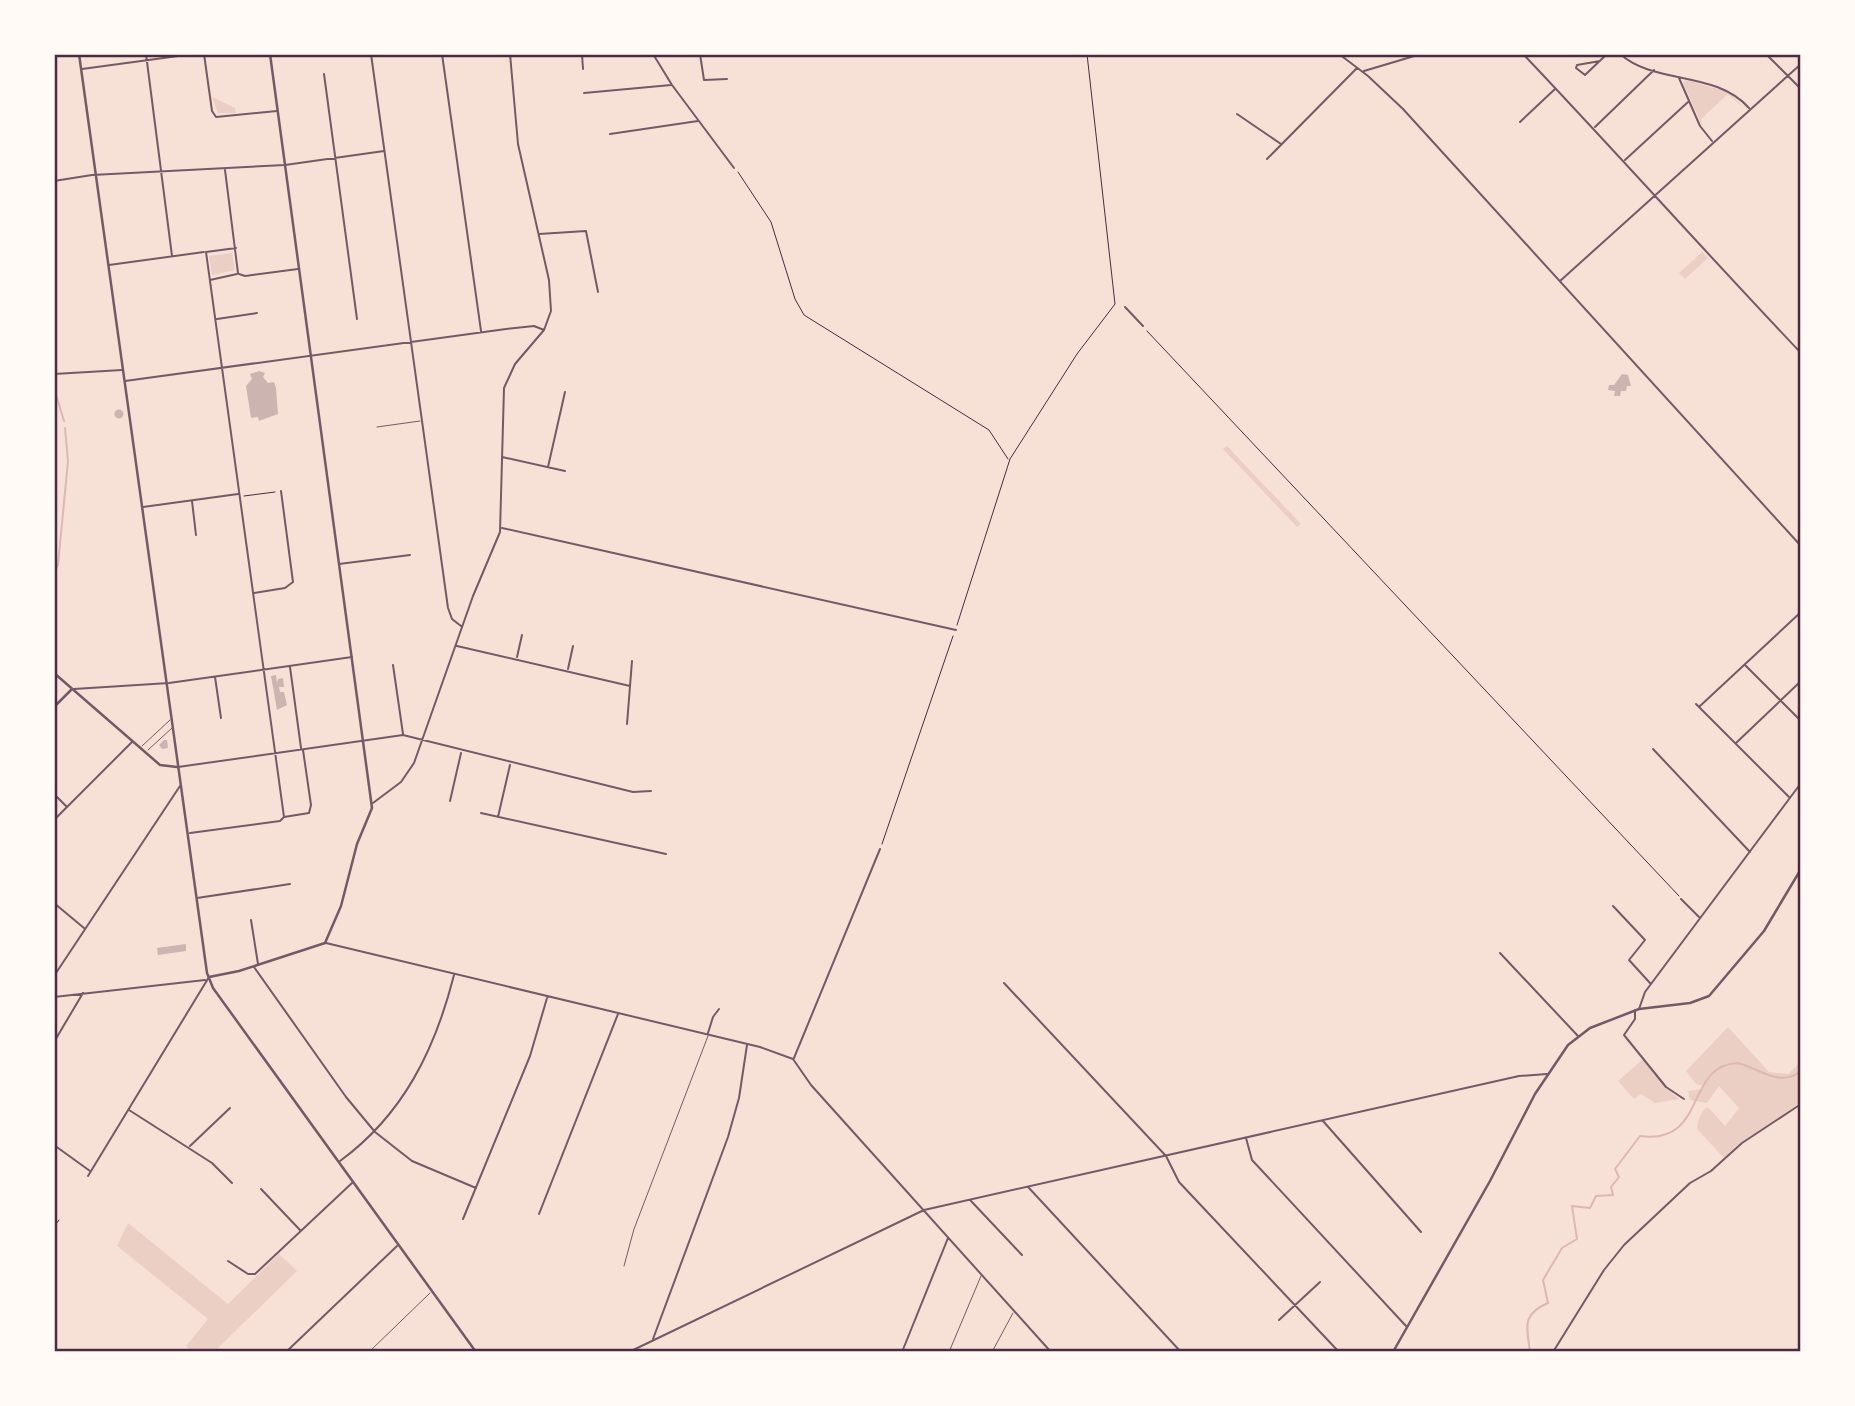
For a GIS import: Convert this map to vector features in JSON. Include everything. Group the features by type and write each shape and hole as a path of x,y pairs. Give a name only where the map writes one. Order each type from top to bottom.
{"street":[{"path":"79,54 170,720 209,977 213,988 475,1352"},
{"path":"146,54 172,256"},
{"path":"81,69 193,54"},
{"path":"204,54 214,115 221,118 278,111"},
{"path":"270,54 372,803 357,844 343,902 325,943"},
{"path":"371,54 448,608 452,619 462,626"},
{"path":"442,54 481,332"},
{"path":"372,803 378,802 404,779 423,743 462,626 501,528 501,402 506,380 544,330 550,316 552,298 517,140 510,54"},
{"path":"582,54 583,69"},
{"path":"653,54 672,85 734,168"},
{"path":"700,54 704,80 727,79"},
{"path":"1339,54 1363,71 1403,109 1801,546"},
{"path":"1363,71 1421,54"},
{"path":"1523,54 1801,354"},
{"path":"1600,61 1576,66 1584,75 1600,61 1607,54"},
{"path":"1620,54 1655,70 1730,91 1749,109"},
{"path":"1766,54 1801,89"},
{"path":"1559,282 1801,64"},
{"path":"1267,159 1358,68"},
{"path":"1594,128 1655,70"},
{"path":"324,74 357,319"},
{"path":"1679,76 1688,102 1712,142"},
{"path":"583,93 672,85"},
{"path":"1520,122 1556,89"},
{"path":"1624,160 1688,102"},
{"path":"1237,114 1282,144"},
{"path":"610,134 698,121"},
{"path":"54,181 96,175 285,165 385,151"},
{"path":"225,169 238,273"},
{"path":"539,234 586,231 598,292"},
{"path":"108,265 236,248"},
{"path":"206,252 284,817"},
{"path":"210,280 238,273 244,276 298,269"},
{"path":"1125,307 1143,326"},
{"path":"215,319 257,313"},
{"path":"124,381 481,332 534,326 544,330"},
{"path":"54,366 55,374 122,370"},
{"path":"548,467 565,392"},
{"path":"501,457 565,471"},
{"path":"253,593 287,588 293,582 281,491"},
{"path":"141,507 239,494"},
{"path":"192,500 196,534"},
{"path":"501,528 956,630"},
{"path":"340,564 410,555"},
{"path":"1700,706 1801,612"},
{"path":"516,660 522,635"},
{"path":"456,646 630,685"},
{"path":"567,671 573,646"},
{"path":"54,707 72,689 215,677 352,657"},
{"path":"627,724 632,661"},
{"path":"1744,664 1801,721"},
{"path":"393,665 403,735"},
{"path":"187,834 278,821 284,817 304,814 311,809 290,666"},
{"path":"54,673 163,767 403,735 423,743 633,792 651,791"},
{"path":"215,677 221,718"},
{"path":"1735,743 1801,681"},
{"path":"1696,704 1790,798"},
{"path":"54,820 132,741"},
{"path":"1653,749 1751,852"},
{"path":"450,801 461,752"},
{"path":"498,817 510,764"},
{"path":"1684,1099 1666,1087 1624,1035 1635,1019 1640,1000 1651,984 1801,783"},
{"path":"54,976 180,786"},
{"path":"54,794 67,807"},
{"path":"481,813 666,854"},
{"path":"793,1059 879,851 874,851"},
{"path":"1393,1352 1564,1050 1578,1035 1637,1010 1693,1003 1712,993 1764,931 1801,869"},
{"path":"196,898 290,884"},
{"path":"1681,898 1700,918"},
{"path":"54,903 85,929"},
{"path":"1613,906 1645,940 1629,960 1651,984"},
{"path":"251,920 256,966 351,1103 375,1132 412,1161 476,1188"},
{"path":"209,977 216,978 325,943 708,1034 793,1059 811,1085 1051,1352"},
{"path":"1500,953 1578,1035"},
{"path":"339,1162 375,1132 399,1105 414,1081 442,1016 454,975"},
{"path":"88,1176 209,977"},
{"path":"54,997 206,981"},
{"path":"1004,983 1166,1156 1179,1182 1339,1352"},
{"path":"54,1042 83,993"},
{"path":"463,1219 533,1049 547,997"},
{"path":"708,1034 713,1017 719,1009"},
{"path":"539,1214 618,1013"},
{"path":"653,1340 728,1137 739,1098 747,1044"},
{"path":"629,1352 924,1210 1519,1076 1548,1074"},
{"path":"1553,1352 1604,1270 1624,1245 1690,1183 1711,1171 1742,1143 1801,1104"},
{"path":"189,1147 230,1108"},
{"path":"128,1109 216,1166 232,1183"},
{"path":"1323,1121 1421,1232"},
{"path":"1246,1138 1252,1160 1407,1327"},
{"path":"54,1145 90,1172"},
{"path":"228,1261 248,1274 255,1274 353,1182"},
{"path":"1028,1188 1181,1352"},
{"path":"261,1189 301,1231"},
{"path":"971,1200 1022,1255"},
{"path":"902,1352 949,1237"},
{"path":"286,1352 398,1245"},
{"path":"1279,1320 1320,1282"}],"lane":[{"path":"377,427 422,421"},
{"path":"141,748 170,720"},
{"path":"146,752 172,728"},
{"path":"624,1266 631,1237 708,1034"},
{"path":"948,1352 982,1274"},
{"path":"369,1352 432,1291"},
{"path":"992,1352 1014,1311"}],"path":[{"path":"879,851 956,630 1009,461 1077,354 1115,304 1087,54"},
{"path":"734,168 771,222 795,299 804,316 989,430 1000,443 1009,461"},
{"path":"1143,326 1681,898"},
{"path":"242,497 281,491"},
{"path":"54,1227 59,1220"}],"shaded area":[{"path":"1686,80 1729,92 1745,109 1728,94 1701,119 1703,127 1683,83"},
{"path":"212,97 235,108 236,113 218,113"},
{"path":"1702,252 1708,258 1685,279 1679,273"},
{"path":"232,253 235,270 212,275 209,256"},
{"path":"1227,446 1301,524 1297,527 1223,449"},
{"path":"1728,1027 1769,1072 1788,1074 1801,1062 1801,1102 1736,1146 1724,1158 1697,1129 1699,1120 1708,1107 1725,1126 1739,1108 1719,1086 1707,1103 1690,1100 1688,1091 1703,1089 1704,1086 1696,1084 1686,1071"},
{"path":"1643,1059 1667,1089 1679,1099 1655,1103 1641,1094 1634,1099 1618,1081"},
{"path":"128,1223 228,1304 279,1254 297,1271 214,1352 192,1352 186,1346 208,1319 117,1246"}],"building":[{"path":"259,371 265,373 263,377 268,383 274,382 278,414 259,421 258,417 251,418 246,386 252,379 250,374"},
{"path":"1622,374 1628,375 1631,386 1627,386 1626,391 1621,391 1620,396 1614,396 1615,391 1608,390 1609,385 1614,385"},
{"path":"119,409 124,414 119,419 114,414"},
{"path":"276,675 277,683 278,679 283,678 284,687 279,687 280,692 284,692 287,705 277,710 271,676"},
{"path":"167,740 168,748 162,749 159,745"},
{"path":"186,944 186,951 158,955 157,948"}],"waterway":[{"path":"54,388 64,421"},
{"path":"54,573 58,565 68,461 65,428"},
{"path":"1530,1352 1528,1322 1533,1312 1548,1303 1543,1280 1562,1248 1577,1239 1572,1206 1590,1208 1596,1196 1613,1195 1611,1187 1619,1177 1615,1169 1640,1136 1662,1136 1676,1129 1687,1118 1709,1077 1720,1067 1737,1063 1784,1078 1801,1071"}]}
